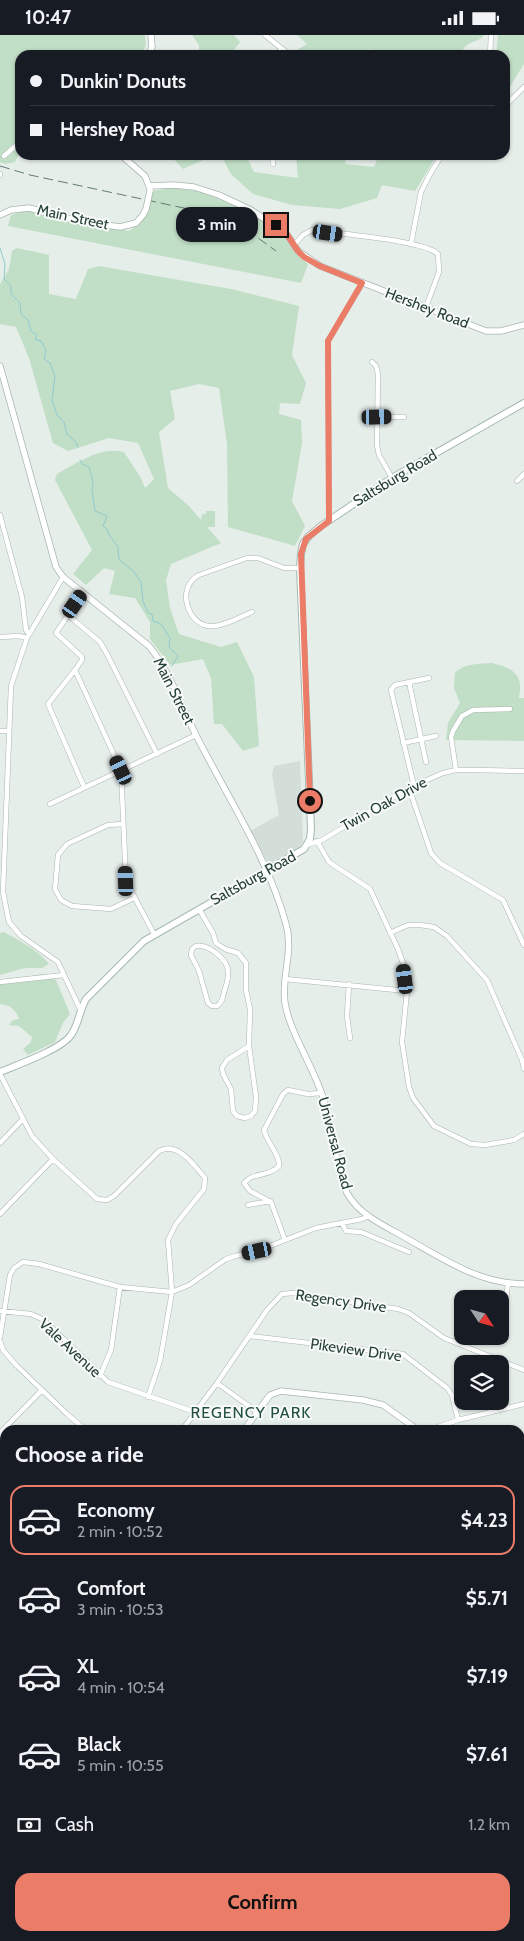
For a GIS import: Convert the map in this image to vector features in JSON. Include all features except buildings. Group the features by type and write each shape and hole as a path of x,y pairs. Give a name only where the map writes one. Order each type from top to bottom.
{"main road":[{"name":"Saltsburg Road","path":"0,1073 66,1042 74,1030 80,1009 93,990 137,947 199,909 298,854 307,845 311,829 300,568 301,554 305,541 315,531 392,478 524,403"}],"street":[{"path":"151,35 151,50"},
{"path":"265,35 281,49"},
{"path":"490,50 491,35"},
{"path":"510,101 524,87"},
{"path":"4,156 15,146"},
{"path":"127,160 145,176 149,189"},
{"path":"272,160 272,165"},
{"path":"411,244 421,192 439,160"},
{"name":"Hershey Road","path":"149,189 182,185 219,195 251,210 276,225 286,233 298,251 310,260 362,283 486,331 501,331 524,325"},
{"name":"Main Street","path":"0,215 11,209 29,208 71,220 120,227 136,223 143,215 146,209 149,189"},
{"path":"294,245 303,235 312,230 411,244 432,249 439,258 439,272 426,307"},
{"path":"329,521 328,341 362,283"},
{"path":"372,362 376,366 378,374 377,445 379,455 392,478"},
{"name":"Main Street","path":"0,366 56,567 63,577 148,646 160,659 196,735 267,871"},
{"path":"377,417 404,417"},
{"path":"517,481 524,474"},
{"path":"0,515 22,597 28,636"},
{"path":"252,612 214,626 206,626 195,619 191,613 186,597 186,587 192,579 199,575 247,559 258,558 284,568 300,568"},
{"path":"63,577 28,636 11,686 3,892 6,914 14,929 58,962 80,1009"},
{"path":"83,593 56,633 82,657 82,660 48,704 84,787"},
{"path":"68,615 100,642 108,654 157,754"},
{"path":"0,637 28,636"},
{"path":"75,670 121,770 126,881 154,935"},
{"path":"429,679 394,686 391,690 411,787 431,853 440,863 503,900 524,945"},
{"path":"409,682 426,762"},
{"path":"456,770 451,737 462,716 473,710 510,709"},
{"path":"0,731 8,731"},
{"path":"50,803 196,735"},
{"path":"403,743 436,736"},
{"name":"Twin Oak Drive","path":"307,845 426,779 456,770 524,771"},
{"path":"123,824 108,825 67,844 58,855 55,889 61,900 72,906 111,909 134,898"},
{"path":"317,841 329,862 370,889 398,949 404,967 407,991 402,1042 413,1098 431,1123 439,1129 471,1144 478,1145 514,1140 524,1134"},
{"name":"Universal Road","path":"267,871 289,935 290,943 285,979 286,1010 322,1093 345,1189 356,1205 369,1216 451,1264 484,1277 508,1283 524,1284"},
{"path":"199,909 213,933 215,942 225,949 236,951 245,960 246,990 250,1009 249,1046 256,1089 255,1109 251,1116 242,1118 233,1111 231,1089 222,1068 227,1060 249,1046"},
{"path":"390,933 408,925 420,925 434,927 447,937 487,980 522,1059 524,1069"},
{"path":"208,948 215,942"},
{"path":"196,946 208,948 224,961 228,971 222,1001 215,1007 207,1001 202,979 191,953 192,949 196,946"},
{"path":"0,982 64,975"},
{"path":"285,979 407,991"},
{"path":"349,985 346,1016 350,1038"},
{"path":"242,1051 250,1055"},
{"path":"0,1073 32,1136 53,1159 97,1199 102,1200 114,1196 159,1151 166,1147 176,1149 194,1166 204,1179 205,1186 200,1196 170,1235 168,1244 172,1292 160,1361 148,1397"},
{"path":"285,1240 270,1201 250,1191 244,1183 249,1178 268,1173 279,1166 279,1159 267,1141 264,1130 285,1091 308,1094 322,1093"},
{"path":"0,1143 23,1119"},
{"path":"0,1213 53,1159"},
{"path":"248,1205 270,1201"},
{"path":"0,1337 2,1311 10,1275 14,1268 23,1261 120,1287 172,1292 189,1285 226,1259 257,1251 316,1228 369,1216"},
{"path":"342,1223 346,1231 362,1232 409,1251"},
{"path":"507,1290 508,1283"},
{"path":"100,1376 111,1350 120,1287"},
{"name":"Regency Drive","path":"186,1425 282,1294 293,1293 398,1309 408,1313 444,1338 524,1370"},
{"name":"Vale Avenue","path":"2,1311 31,1314 44,1320 100,1376 113,1385 196,1412"},
{"name":"Pikeview Drive","path":"250,1336 403,1354 448,1388 452,1395 458,1421"},
{"path":"0,1341 4,1352 79,1425"},
{"path":"217,1383 257,1412"},
{"path":"8,1425 42,1390"},
{"path":"248,1425 270,1395 281,1391 363,1400 384,1405 411,1425"},
{"path":"445,1425 524,1404"}],"shaded area":[{"path":"300,761 303,842 299,847 270,866 250,831 279,815 272,775 274,766"}],"green space":[{"path":"0,35 145,35 146,45 144,50 15,50 16,160 15,162 5,164 0,162"},
{"path":"192,35 234,35 240,42 234,50 199,50 199,45"},
{"path":"297,35 484,35 468,44 463,50 297,50 307,44"},
{"path":"498,35 524,35 524,64 510,87 510,50 496,50"},
{"path":"175,160 203,160 183,169"},
{"path":"224,160 248,160 254,172 298,178 296,160 346,160 345,164 374,167 377,160 434,160 415,191 382,185 377,198 340,209 292,205 253,194 231,174"},
{"path":"170,188 200,191 255,215 282,233 295,253 308,264 301,283 8,226 11,215 26,210 129,231 147,215 153,191"},
{"path":"17,248 49,255 49,294 76,299 88,269 99,266 231,289 299,306 292,355 306,383 300,404 280,403 279,414 301,420 302,443 292,501 305,526 295,546 228,527 227,444 219,388 199,384 170,391 175,419 159,432 168,488 189,506 201,520 202,514 206,514 206,511 215,511 215,527 207,527 221,543 171,564 166,580 170,608 179,634 221,647 237,642 254,677 259,746 243,751 222,724 214,724 211,678 203,659 170,665 150,639 150,622 135,598 109,594 115,571 104,568 86,585 73,574 92,550 55,480 57,474 98,453 115,451 124,452 141,478 145,488 154,479 138,443 109,438 68,451 53,443 29,358 16,327 0,324 0,284 9,269 12,251"},
{"path":"492,663 510,669 519,680 519,698 524,698 524,741 446,740 448,723 460,703 454,688 455,673 463,667"},
{"path":"4,932 34,950 49,964 42,968 25,968 0,975 0,933"},
{"path":"42,974 56,980 70,1014 63,1023 55,1042 28,1055 23,1049 31,1042 32,1037 19,1026 9,1025 13,1020 19,1019 12,1008 0,1004 0,982"}],"waterway":[{"path":"0,248 5,264 4,279 11,286 11,294 20,303 21,314 28,320 31,331 36,334 36,340 41,341 46,350 44,359 50,363 55,376 52,400 57,415 64,422 67,434 76,442 78,447"},
{"path":"80,460 82,464 89,467 93,481 92,490 95,511 107,516 103,526 108,530 108,533 118,547 119,559 134,572 141,582 143,601 148,613 152,614 153,621 161,624 170,638 169,647 178,656 172,666"}],"railway":[{"path":"0,166 30,175 207,213 247,230 276,251"}],"district":[{"name":"REGENCY PARK","path":"251,1412"}],"route":[{"path":"276,225 286,233 304,257 320,266 362,283 328,341 329,521 306,539 301,554 300,568 310,801"}]}
